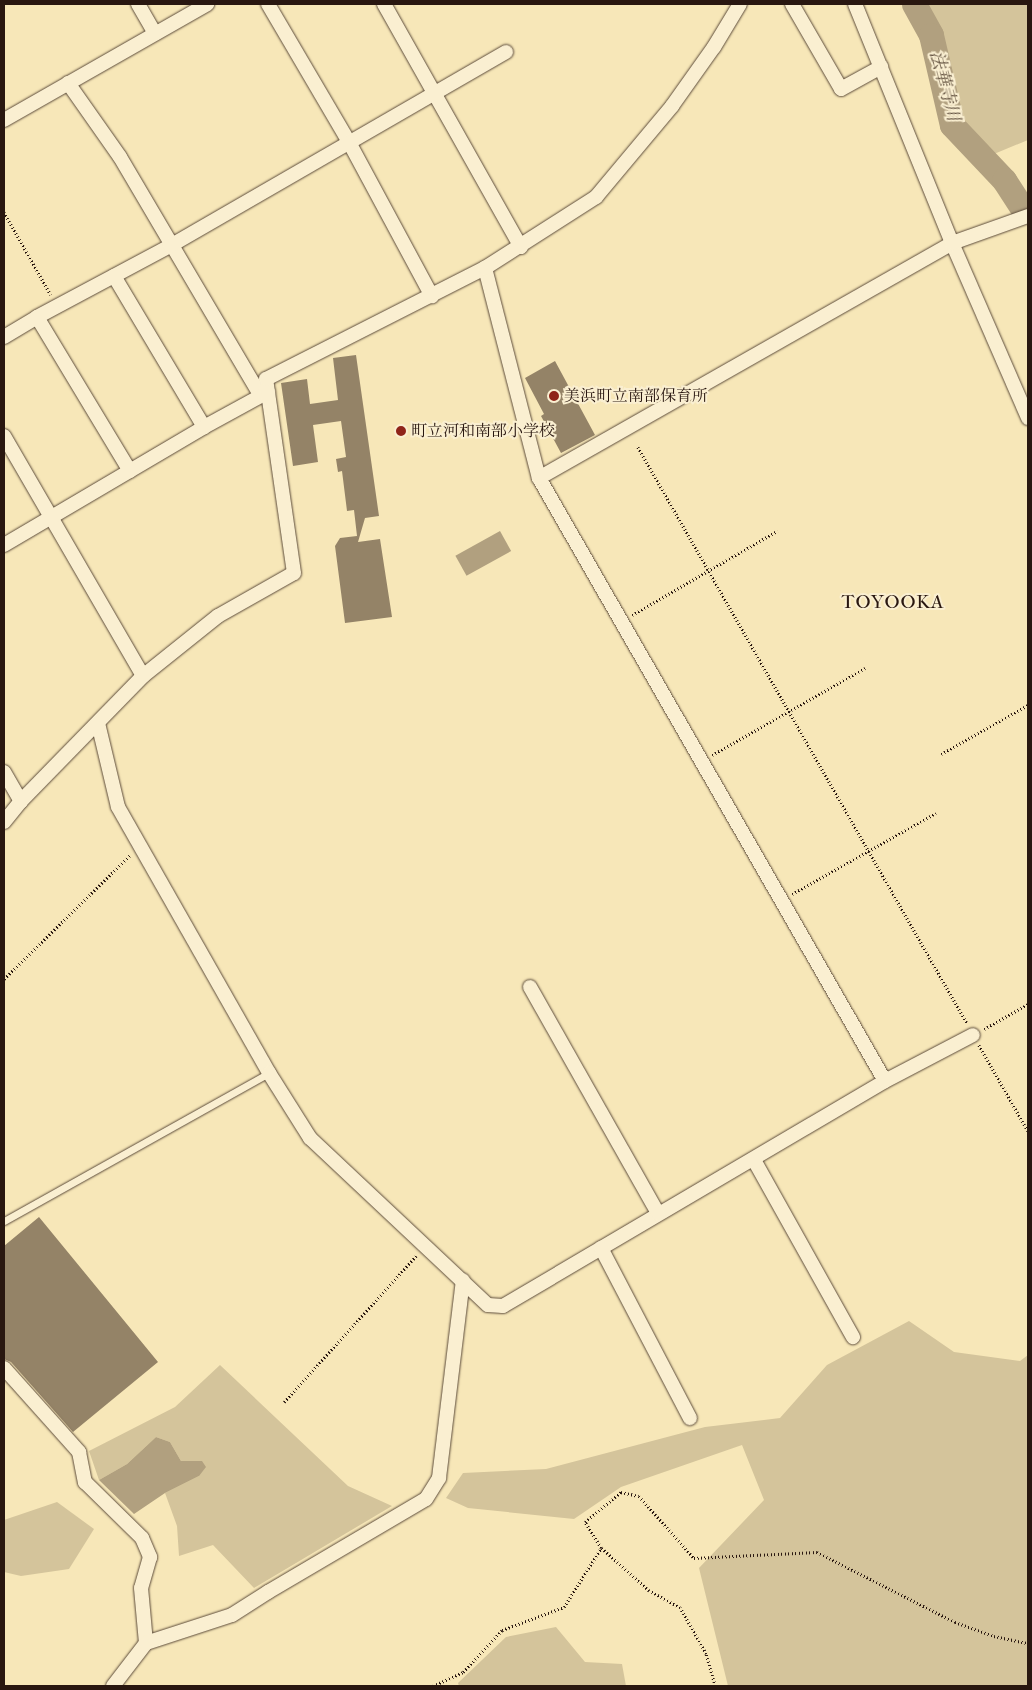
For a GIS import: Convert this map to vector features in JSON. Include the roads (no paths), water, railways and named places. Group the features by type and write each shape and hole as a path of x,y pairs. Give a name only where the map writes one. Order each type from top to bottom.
{"street":[{"path":"138,4 155,34"},
{"path":"4,120 207,4"},
{"path":"268,4 350,144 432,296"},
{"path":"384,4 521,247"},
{"path":"4,822 21,801 143,676 218,616 294,573 264,393 266,379 485,268 596,198 672,106 714,47 740,4"},
{"path":"792,4 841,89 881,67"},
{"path":"855,4 952,243 1028,418"},
{"path":"4,337 350,144 506,52"},
{"path":"68,83 120,157 170,246 264,393"},
{"path":"540,478 952,243 1028,216"},
{"path":"485,268 540,478 886,1081"},
{"path":"114,276 204,427"},
{"path":"37,317 130,470"},
{"path":"4,545 264,393"},
{"path":"4,436 143,676"},
{"path":"98,723 118,807 268,1073 310,1138 488,1305 503,1306 886,1081 973,1035"},
{"path":"4,772 21,801"},
{"path":"530,986 658,1214"},
{"path":"754,1160 853,1337"},
{"path":"601,1248 690,1418"},
{"path":"113,1686 146,1643 232,1615 426,1500 439,1478 463,1280"},
{"path":"4,1368 79,1452 85,1482 142,1538 150,1557 141,1588 146,1643"}],"lane":[{"path":"4,1221 268,1073"}],"waterway":[{"name":"法華寺川","path":"914,4 931,35 952,125 1004,180 1022,208"}],"place":[{"name":"美浜町立南部保育所","path":"554,396"},
{"name":"町立河和南部小学校","path":"401,431"}],"district":[{"name":"TOYOOKA","path":"893,603"}]}
